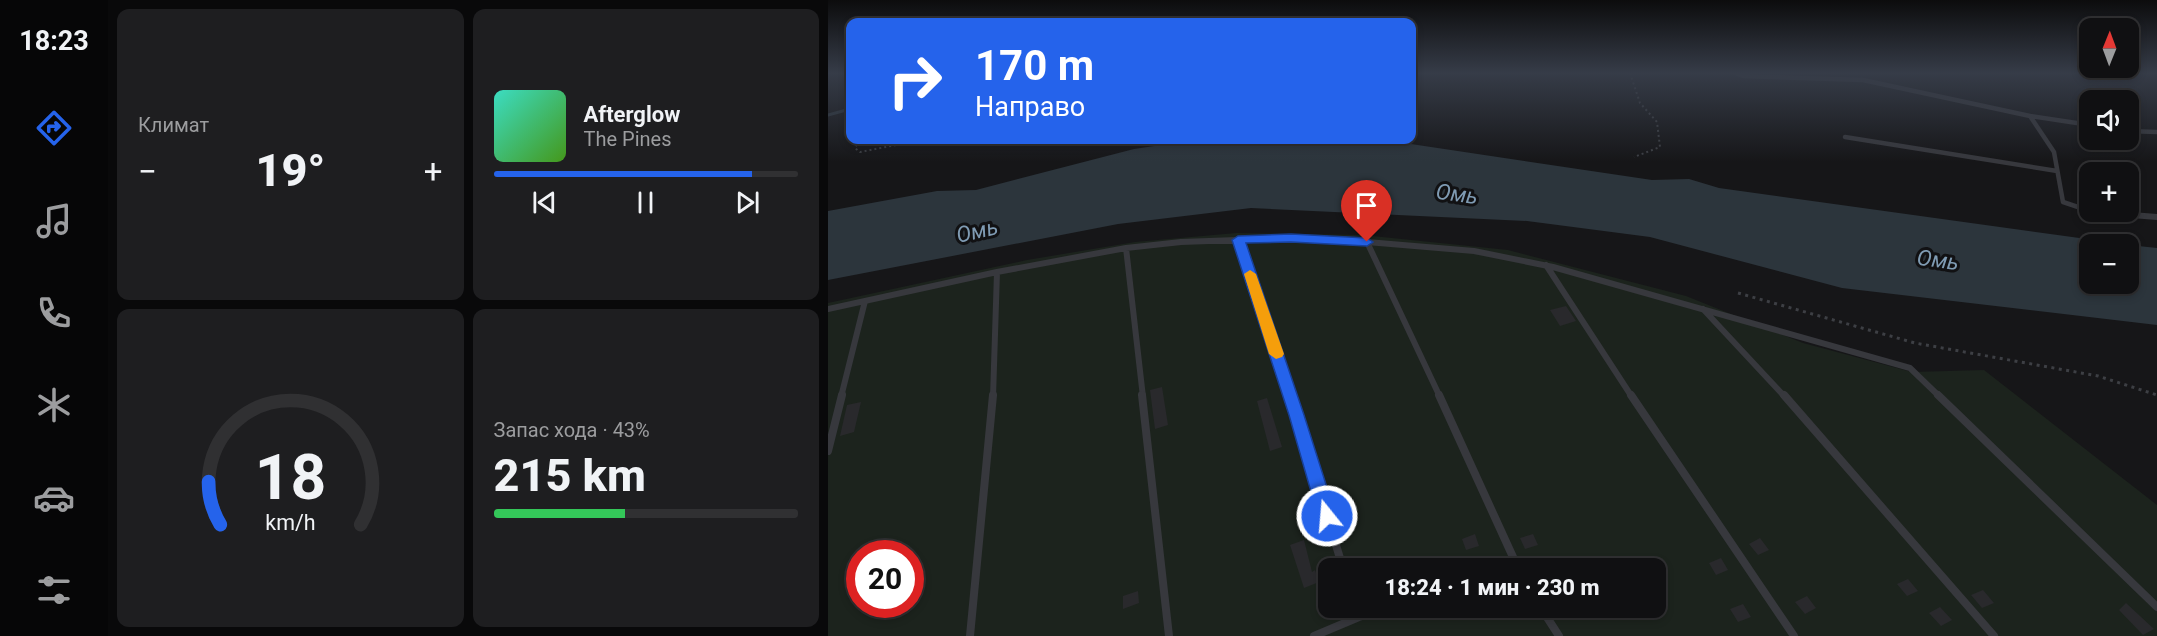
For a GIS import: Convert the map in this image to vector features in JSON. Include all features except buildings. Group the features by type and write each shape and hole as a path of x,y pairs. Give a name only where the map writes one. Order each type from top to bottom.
{"lane":[{"path":"1962,103 2079,123"},
{"path":"2030,116 2054,152 2063,202 2079,207"},
{"path":"2139,131 2157,132"},
{"path":"1845,137 2057,171"},
{"path":"2139,215 2157,217"},
{"path":"828,309 996,272 1126,248 1238,240 1291,238 1367,242 1474,251 1546,265 1910,368 2157,607"},
{"path":"1238,240 1297,415 1340,558"},
{"path":"1367,242 1515,558"},
{"path":"1126,248 1169,636"},
{"path":"1546,265 1635,402 1794,636"},
{"path":"970,636 993,401 996,272"},
{"path":"828,451 865,301"},
{"path":"1702,309 1788,400 1994,636"},
{"path":"1314,636 1357,618"},
{"path":"1547,618 1559,636"}],"path":[{"path":"1634,157 1660,147 1657,122 1641,103"},
{"path":"857,144 855,148 860,152 867,152 904,144"},
{"path":"1738,293 1916,344 2091,375 2137,387 2157,395"}],"shaded area":[{"path":"1236,233 1363,235 1508,250 1686,296 1803,343 1912,372 1984,370 2157,505 2157,636 828,636 828,303 1027,260 1135,242"}],"water":[{"name":"Омь","path":"1168,144 1411,144 1652,180 1689,179 1719,188 2079,238 2079,294 2139,294 2139,246 2157,248 2157,325 1842,288 1650,237 1527,221 1251,208 1118,224 828,280 828,211 937,191 976,190 1134,149"}],"waterway":[{"path":"828,115 846,110"}],"slow traffic":[{"path":"1250,274 1276,354"}],"route":[{"path":"1327,516 1297,415 1238,240 1291,238 1367,242"}]}
